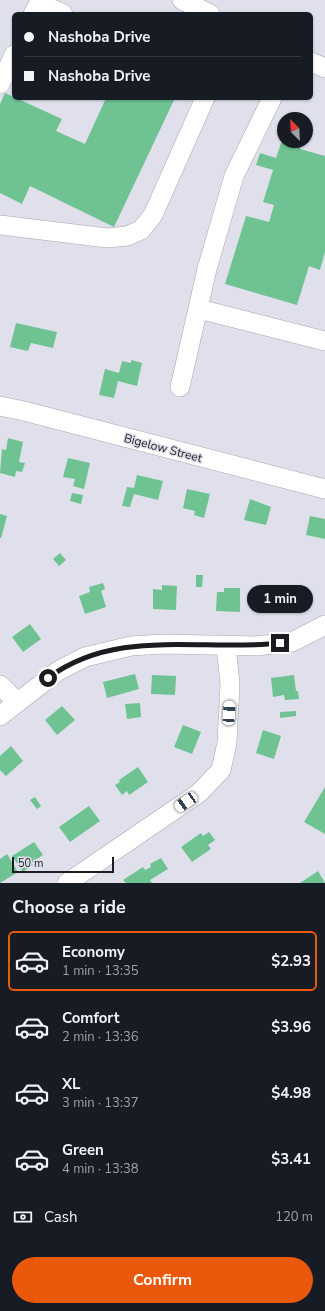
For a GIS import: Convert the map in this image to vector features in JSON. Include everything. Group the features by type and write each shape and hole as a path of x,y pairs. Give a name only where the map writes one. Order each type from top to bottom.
{"street":[{"path":"182,0 206,12"},
{"path":"34,12 39,3 59,12"},
{"path":"313,63 325,68"},
{"path":"0,225 107,238 127,236 141,230 153,215 204,100"},
{"path":"180,387 207,269 234,176 271,100"},
{"path":"199,309 325,341"},
{"name":"Bigelow Street","path":"0,406 325,489"},
{"path":"0,716 70,663 116,648 163,644 256,646 292,642 325,625"},
{"path":"67,883 199,793 221,770 227,743 230,684 226,646"},
{"path":"0,685 17,702"}],"building":[{"path":"5,93 12,96 12,100 20,100 62,119 56,131 85,144 105,100 174,100 114,227 30,186 22,204 0,193 0,104"},
{"path":"279,148 300,148 325,156 325,252 320,270 309,266 297,305 225,284 246,216 269,222 274,205 263,202 273,170 256,165 260,153 276,158"},
{"path":"16,323 57,332 53,348 31,343 28,351 10,347"},
{"path":"131,360 142,363 137,386 118,381 114,398 99,395 105,369 119,373 122,361 131,363"},
{"path":"8,438 23,442 19,462 25,463 22,472 16,471 15,477 0,473 2,449 6,450"},
{"path":"68,458 90,463 84,489 73,486 75,479 63,477"},
{"path":"137,475 163,481 158,500 134,494 130,507 122,506 127,487 134,488"},
{"path":"187,489 210,494 204,518 194,515 195,511 183,508"},
{"path":"72,493 83,495 81,504 70,501"},
{"path":"250,499 271,507 266,525 244,520"},
{"path":"0,514 7,516 1,538 0,538"},
{"path":"310,516 325,519 325,539 306,535"},
{"path":"60,553 66,560 59,566 53,559"},
{"path":"196,575 203,575 202,587 196,587"},
{"path":"103,583 105,589 101,591 106,607 85,614 79,596 90,592 89,587"},
{"path":"162,585 177,586 176,610 153,609 153,589 162,590"},
{"path":"294,585 302,603 280,612 273,594"},
{"path":"224,588 240,588 240,612 216,611 217,592 224,592"},
{"path":"30,624 41,639 23,652 12,637"},
{"path":"135,674 139,689 107,698 103,682"},
{"path":"152,675 176,676 175,695 151,694"},
{"path":"294,675 296,691 298,691 299,699 285,700 284,695 273,697 271,678"},
{"path":"140,703 141,717 127,719 125,704"},
{"path":"62,706 75,720 57,735 45,720"},
{"path":"296,711 296,716 280,718 280,712"},
{"path":"183,725 201,732 192,754 174,747"},
{"path":"263,730 281,736 274,759 256,753"},
{"path":"11,746 23,761 6,776 0,770 0,756"},
{"path":"138,767 148,782 129,795 127,791 122,795 115,785 120,782 119,780"},
{"path":"325,787 325,834 304,822"},
{"path":"35,797 41,806 37,809 30,800"},
{"path":"89,806 100,821 70,842 59,827"},
{"path":"209,832 215,840 208,845 211,849 192,862 181,847 201,833 203,836"},
{"path":"34,842 43,855 31,863 33,865 23,872 12,856"},
{"path":"7,854 18,872 0,883 0,859"},
{"path":"161,858 168,869 150,880 152,883 126,883 123,880 143,867 145,870 151,867 150,864"},
{"path":"318,871 325,883 300,883"}],"route":[{"path":"48,678 70,663 116,648 163,644 256,646 280,643"}]}
